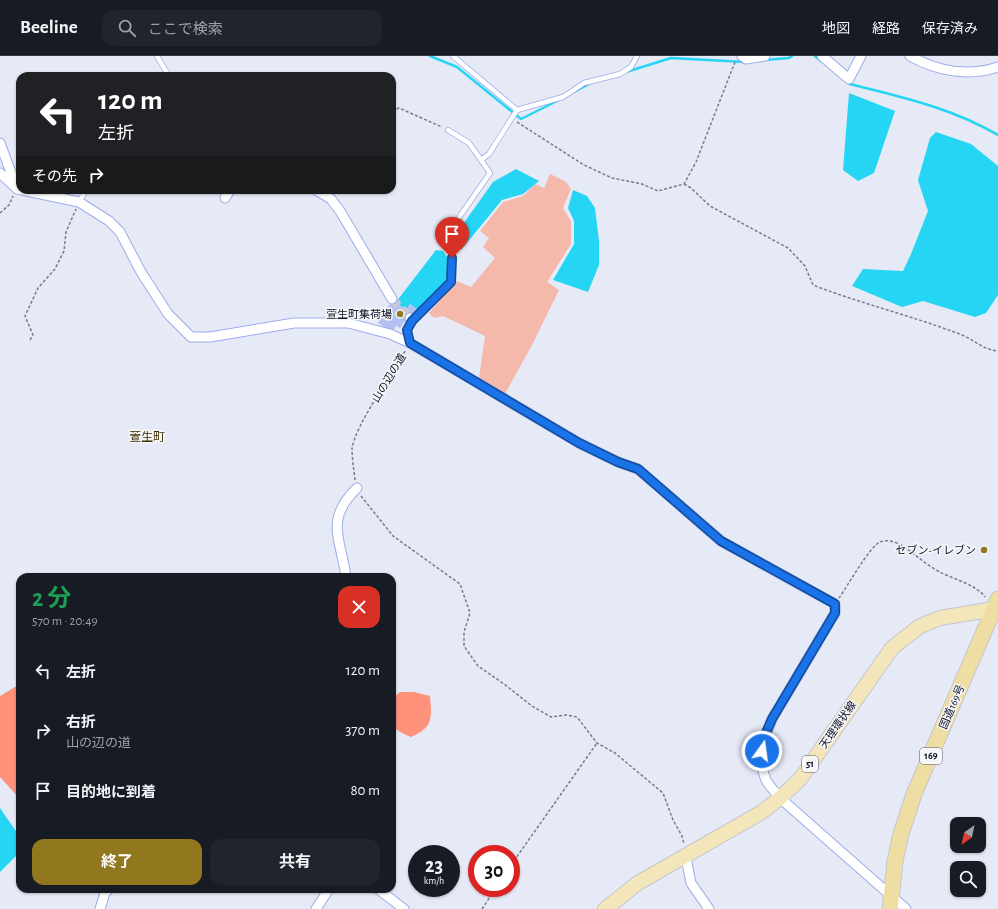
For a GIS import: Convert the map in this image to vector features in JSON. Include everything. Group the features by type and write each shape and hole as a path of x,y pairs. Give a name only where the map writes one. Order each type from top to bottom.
{"highway":[{"name":"国道169号","path":"890,902 897,854 914,794 996,606"}],"main road":[{"name":"天理環状線","path":"605,909 638,883 686,857 762,812 780,798 800,779 892,648 920,626 940,618 996,606"}],"street":[{"path":"739,59 765,56"},
{"path":"822,56 849,79 861,56"},
{"path":"910,56 927,66 951,71 984,72 998,67"},
{"path":"0,142 16,186"},
{"path":"0,173 16,188"},
{"path":"41,194 79,202 109,221 120,232 141,272 168,314 191,337 210,337 294,324 348,323 390,334 410,343 579,443 618,462 638,469 721,541 835,604 835,613 772,719 765,735 762,751 766,780 780,798 890,902 906,909"},
{"path":"323,194 331,199 340,211 392,299"},
{"path":"345,573 336,520 343,505 357,488"},
{"path":"686,857 691,883 709,909"},
{"path":"100,909 106,893"},
{"path":"316,909 326,893"},
{"path":"383,893 404,909"}],"lane":[{"path":"157,56 167,72"},
{"path":"453,56 517,110"},
{"path":"448,130 469,142 481,160 488,154 517,110 563,96 584,83 620,74 631,67 637,56"},
{"name":"山の辺の道","path":"410,343 407,330 411,319 451,282 452,258 448,240 453,226 490,173 481,160"},
{"path":"79,202 84,194"}],"path":[{"path":"684,184 696,162 739,59"},
{"path":"396,109 399,108 448,130"},
{"path":"512,119 572,158 612,178 642,184 658,191 684,184 691,188 710,206 788,248 805,266 814,285 845,298 864,302 964,335 991,350 998,351"},
{"path":"0,213 9,205 16,191"},
{"path":"30,340 33,335 24,316 38,288 55,269 64,251 66,232 79,202"},
{"name":"山の辺の道","path":"357,488 352,449 355,438 410,343"},
{"path":"357,488 369,508 393,536 460,584 470,613 464,632 464,646 478,666 532,706 551,717 566,715 577,717 597,743 615,753 662,793 673,820 682,836 686,857"},
{"path":"835,604 851,582 855,570 875,545 889,540 903,546 932,568 946,576 980,590 996,606"},
{"path":"520,852 597,743"},
{"path":"482,909 490,897"}],"shaded area":[{"path":"550,174 565,181 571,189 563,208 571,221 571,244 547,282 559,290 533,343 505,394 479,378 485,336 443,316 434,318 429,313 457,281 471,287 495,258 483,247 489,238 480,231 503,202 523,196 535,184 544,188"},
{"path":"16,686 16,795 0,777 0,696"},
{"path":"400,692 414,692 430,696 431,716 430,721 424,730 411,737 396,729 396,696"}],"water":[{"path":"849,93 895,111 874,173 858,181 843,170"},
{"path":"936,132 971,144 998,166 998,295 986,313 975,317 923,301 902,307 852,286 863,269 903,271 928,211 918,180 930,138"},
{"path":"516,169 539,181 523,194 502,200 461,250 456,234 493,182"},
{"path":"573,190 587,196 595,208 599,241 599,265 588,292 553,280 574,244 574,221 568,208"},
{"path":"436,250 443,251 449,260 449,281 419,311 410,304 406,310 396,302"},
{"path":"0,808 16,831 16,856 0,872"}],"building":[{"name":"萱生町集荷場","path":"396,302 406,310 410,304 419,311 413,318 404,322 400,328 396,326 392,332 378,323 389,305"}],"waterway":[{"path":"430,56 457,67 521,119 559,100"},
{"path":"764,60 789,58 792,56"},
{"path":"815,56 821,61"},
{"path":"626,72 671,58 745,62"},
{"path":"847,81 850,84 944,110 980,125 998,135"},
{"path":"574,92 591,83"}],"tunnel":[{"path":"392,299 410,318"}],"place":[{"name":"萱生町集荷場","path":"400,314"},
{"name":"セブン-イレブン","path":"984,550"}],"district":[{"name":"萱生町","path":"147,437"}],"route":[{"path":"452,258 451,282 412,321 407,330 410,343 579,443 618,462 638,469 721,541 835,604 835,613 772,719 765,735 762,751"}]}
